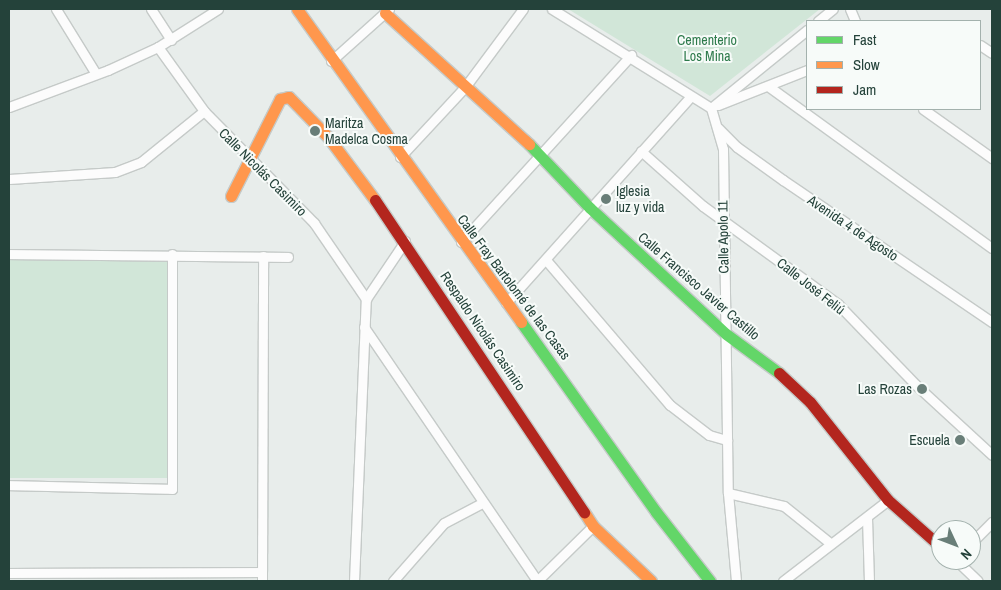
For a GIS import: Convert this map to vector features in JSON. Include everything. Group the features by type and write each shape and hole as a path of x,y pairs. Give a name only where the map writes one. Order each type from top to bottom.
{"street":[{"path":"56,9 96,74"},
{"path":"151,9 171,40"},
{"path":"9,107 96,74 158,47 218,9"},
{"name":"Calle Fray Bartolomé de las Casas","path":"297,9 331,61 400,158 656,512 710,581"},
{"path":"400,158 465,87 523,9"},
{"path":"552,9 631,55 690,96 711,108"},
{"path":"819,20 833,9"},
{"path":"331,61 387,11"},
{"name":"Calle Francisco Javier Castillo","path":"387,11 465,87 541,154 590,208 726,334 782,375 810,402 888,500 931,538"},
{"path":"711,108 806,31"},
{"path":"981,46 992,53"},
{"name":"Calle Nicolás Casimiro","path":"158,47 204,111 248,159 314,223 366,300"},
{"path":"461,242 631,55"},
{"path":"711,108 806,70"},
{"path":"768,86 992,248"},
{"path":"506,303 690,96"},
{"name":"Respaldo Nicolás Casimiro","path":"248,159 280,99 289,97 328,137 405,240 593,526 651,581"},
{"name":"Calle Apolo 11","path":"711,108 718,128 722,149 728,493 736,581"},
{"path":"924,110 992,158"},
{"path":"9,179 115,172 141,162 204,111"},
{"name":"Avenida 4 de Agosto","path":"718,128 738,147 783,180 992,322"},
{"name":"Calle José Feliú","path":"641,151 722,218 838,304 916,385 992,455"},
{"path":"232,196 248,159"},
{"path":"354,581 363,327 366,300 405,240"},
{"path":"9,254 172,254 288,257"},
{"path":"9,485 172,488 172,254"},
{"path":"9,573 262,577 263,256"},
{"path":"546,260 670,405 710,435 727,440"},
{"path":"363,327 537,581 593,526"},
{"path":"728,493 784,506 830,543"},
{"path":"783,581 888,500"},
{"path":"393,581 444,523 482,503"},
{"path":"867,518 869,581"},
{"path":"981,534 992,522"},
{"path":"966,570 978,581"}],"green space":[{"name":"Cementerio Los Mina","path":"568,9 820,9 710,96"},
{"path":"9,259 169,259 169,478 9,478"}],"traffic: fast":[{"path":"529,144 590,208 726,334 779,373"},
{"path":"521,322 656,512 710,581"}],"traffic: slow":[{"path":"297,9 521,322"},
{"path":"385,13 529,144"},
{"path":"231,196 280,99 289,97 328,137 375,200"},
{"path":"584,512 593,526 651,581"}],"traffic: jam":[{"path":"375,200 584,512"},
{"path":"779,373 810,402 888,500 931,538"}],"place":[{"name":"Maritza Madelca Cosma","path":"315,131"},
{"name":"Iglesia luz y vida","path":"606,199"},
{"name":"Las Rozas","path":"922,389"},
{"name":"Escuela","path":"960,440"}]}
